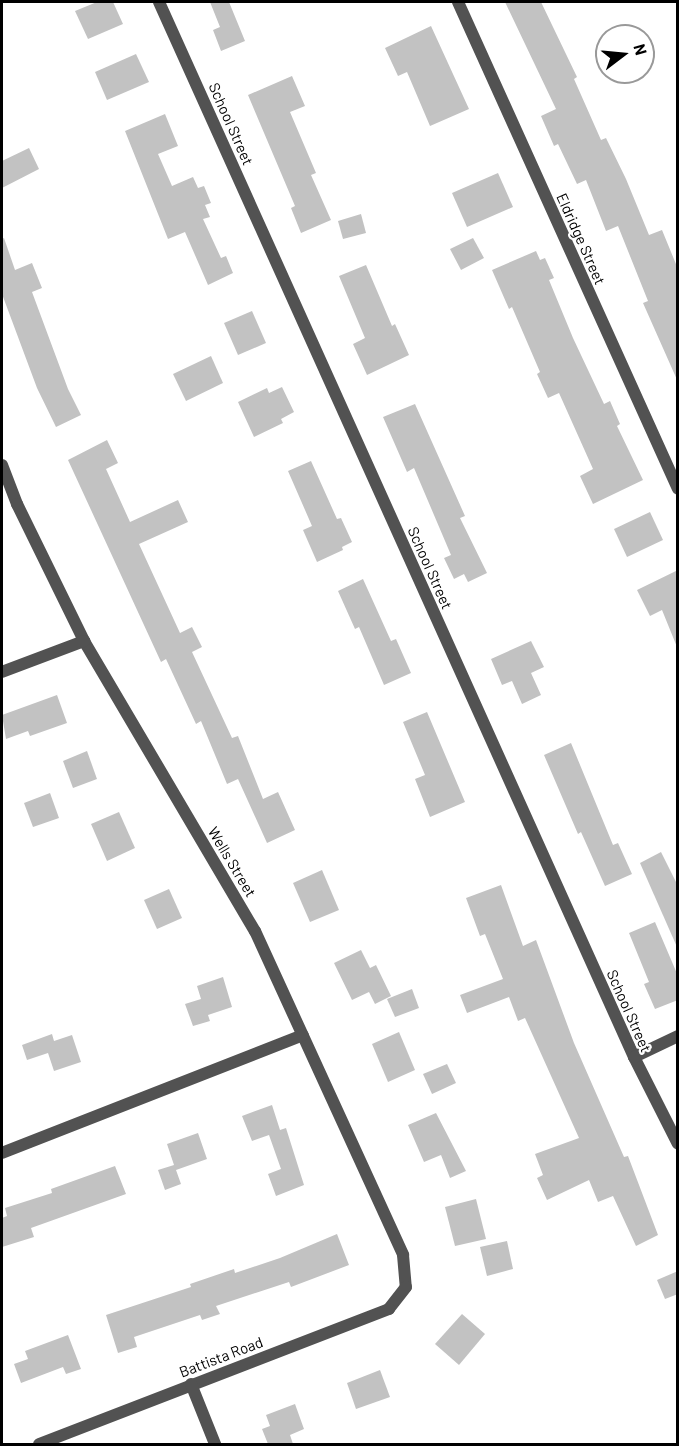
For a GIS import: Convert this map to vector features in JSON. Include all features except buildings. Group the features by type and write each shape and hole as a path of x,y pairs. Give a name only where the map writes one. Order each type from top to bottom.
{"street":[{"name":"School Street","path":"159,2 633,1057 678,1144"},
{"name":"Eldridge Street","path":"458,2 678,489"},
{"name":"Wells Street","path":"2,465 17,504 84,640 255,931 403,1255 406,1287"},
{"path":"2,672 84,640"},
{"path":"2,1153 303,1035"},
{"path":"633,1057 678,1036"},
{"name":"Battista Road","path":"39,1444 389,1309 406,1287"},
{"path":"191,1384 215,1444"}]}
